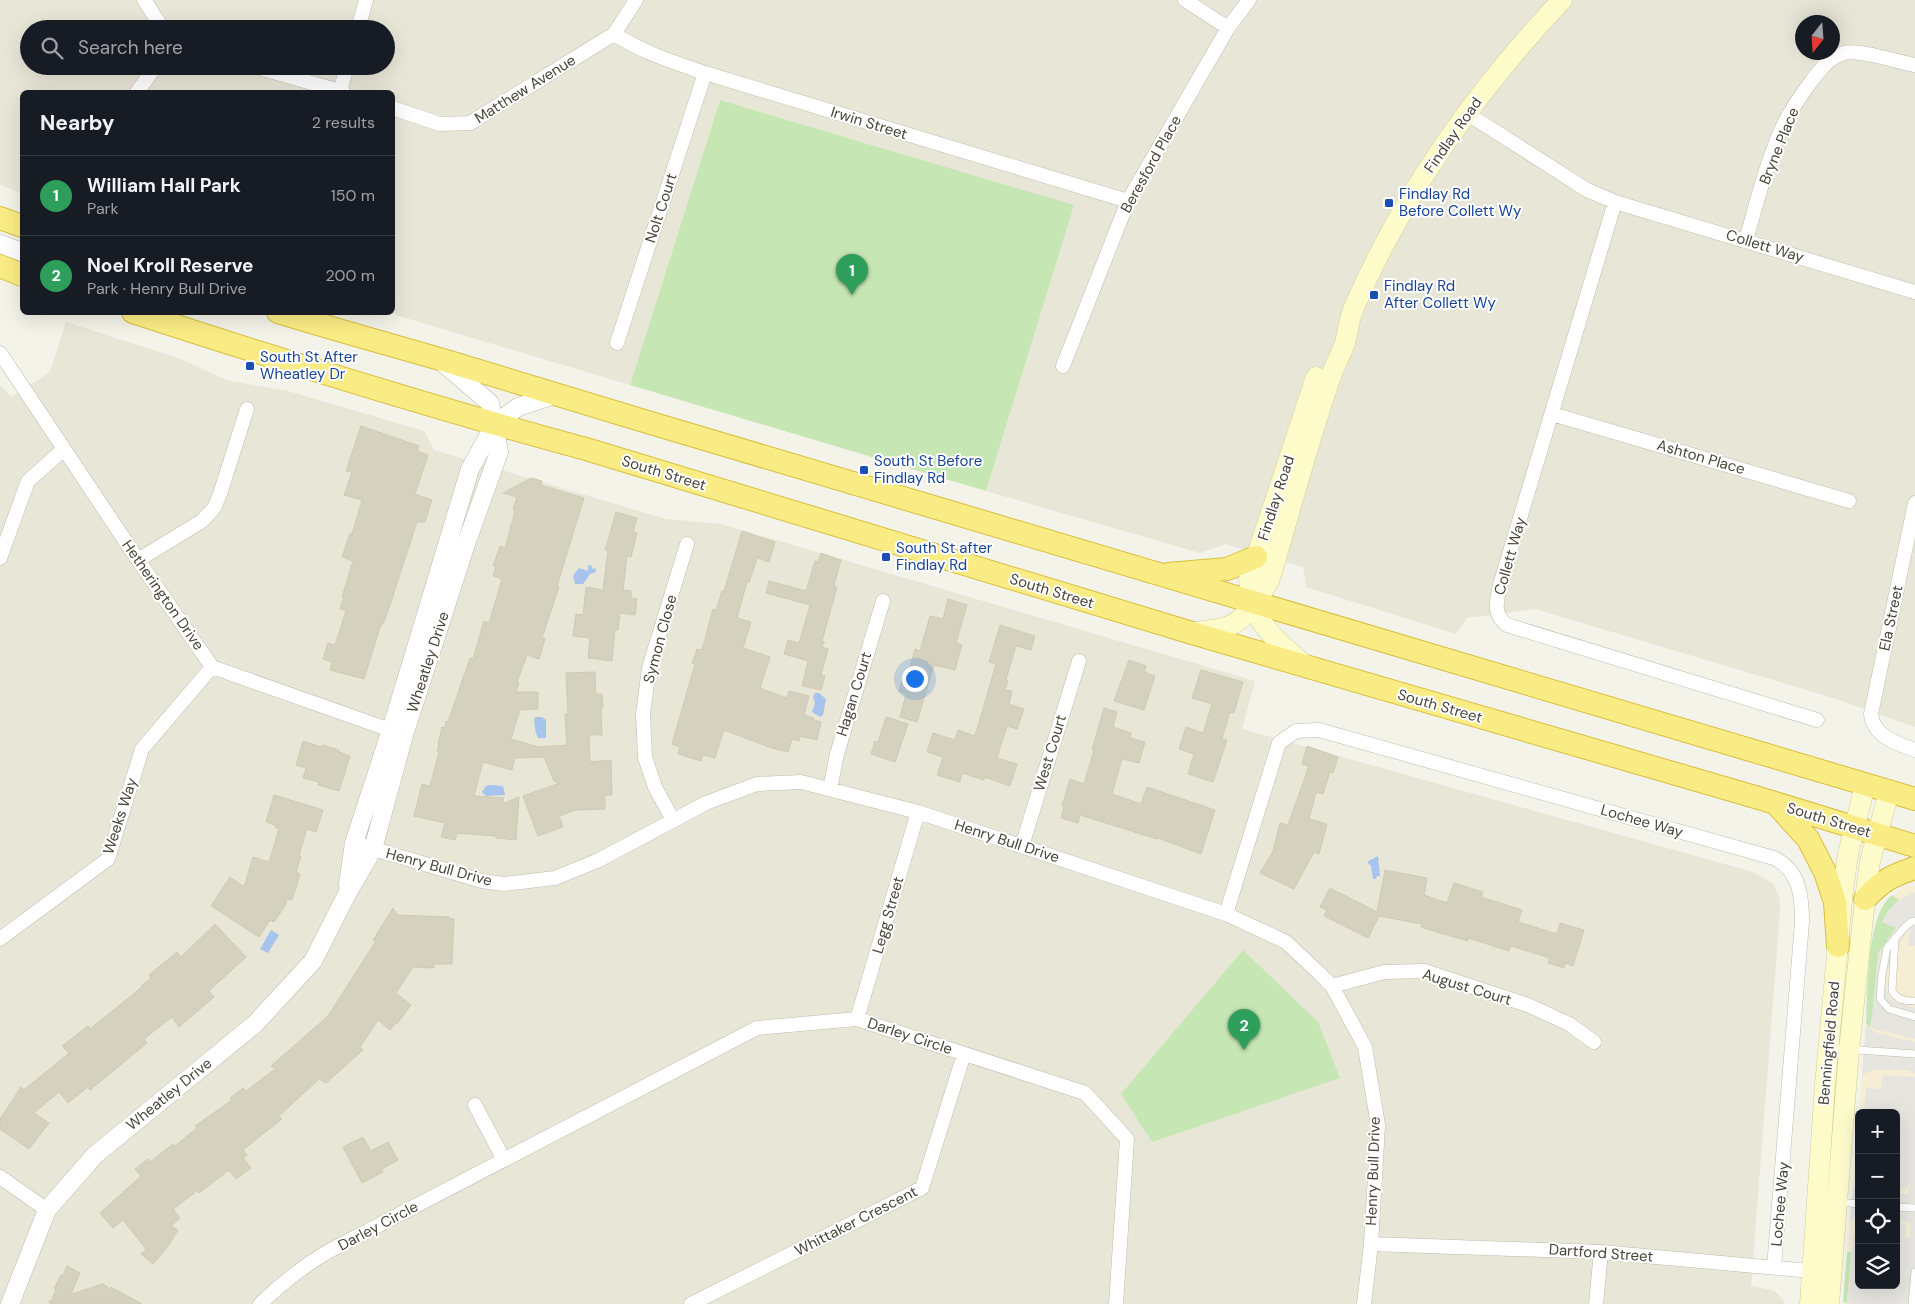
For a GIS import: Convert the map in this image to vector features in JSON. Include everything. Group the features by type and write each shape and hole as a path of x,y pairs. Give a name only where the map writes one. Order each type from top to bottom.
{"highway":[{"path":"0,218 20,225"},
{"path":"0,266 20,273"},
{"name":"South Street","path":"142,315 242,348 595,452 1192,633 1915,846"},
{"path":"288,315 1253,605 1487,672 1915,800"},
{"path":"1154,574 1227,569 1256,557"},
{"path":"1776,804 1808,839 1825,872 1835,902 1838,946"},
{"path":"1865,899 1879,884 1891,876 1915,868"}],"main road":[{"name":"Findlay Road","path":"1306,666 1274,637 1261,621 1253,605 1249,580 1315,379 1331,342 1352,312 1380,252 1418,186 1487,87 1562,0"},
{"name":"Findlay Road","path":"1192,633 1224,628 1240,620 1269,581 1328,383 1345,343 1352,312"},
{"name":"Benningfield Road","path":"1829,1304 1822,1272 1829,1048 1846,862 1865,785"},
{"name":"Benningfield Road","path":"1810,1304 1822,1272 1838,1202 1849,1050 1865,899 1870,861 1889,792"}],"street":[{"path":"144,0 157,20"},
{"path":"360,20 366,0"},
{"name":"Matthew Avenue","path":"395,109 440,124 470,123 614,34 636,0"},
{"path":"1186,0 1228,28"},
{"name":"Beresford Place","path":"1063,366 1128,202 1228,28 1249,0"},
{"name":"Irwin Street","path":"614,34 633,46 656,56 705,73 1128,202"},
{"name":"Bryne Place","path":"1746,240 1786,119 1817,73 1828,62 1844,53 1864,54 1915,65"},
{"name":"Nolt Court","path":"617,343 705,73"},
{"path":"138,90 149,75"},
{"path":"283,75 334,90"},
{"path":"341,90 345,75"},
{"name":"Collett Way","path":"1468,114 1587,190 1615,202 1915,292"},
{"name":"Collett Way","path":"1615,202 1499,591 1496,609 1501,620 1507,624 1817,720"},
{"path":"0,244 20,251"},
{"name":"Hetherington Drive","path":"0,353 212,667 398,732"},
{"name":"Wheatley Drive","path":"346,896 354,843 398,732 499,452 490,403 439,359"},
{"path":"495,424 518,407 555,395"},
{"path":"138,560 202,521 214,508 247,409"},
{"name":"Ashton Place","path":"1552,414 1849,501"},
{"path":"0,558 28,481 64,449"},
{"name":"Ela Street","path":"1915,503 1871,714 1878,731 1889,741 1915,750"},
{"name":"Symon Close","path":"673,820 655,787 645,757 643,714 649,668 687,544"},
{"name":"Hagan Court","path":"830,789 837,754 883,601"},
{"name":"West Court","path":"1022,846 1079,661"},
{"name":"Weeks Way","path":"0,939 108,859 142,749 212,667"},
{"name":"Lochee Way","path":"1226,914 1279,743 1296,731 1319,730 1774,858 1782,862 1791,871 1801,889 1802,922 1774,1267"},
{"name":"Wheatley Drive","path":"10,1304 47,1210 94,1155 256,1024 313,961 346,896 373,849 398,732"},
{"name":"Henry Bull Drive","path":"354,843 466,877 504,884 555,878 599,860 706,803 757,784 801,782 918,812 1226,914 1286,942 1332,986 1365,1047 1378,1125 1371,1244 1364,1304"},
{"name":"Legg Street","path":"857,1019 918,812"},
{"name":"August Court","path":"1332,986 1384,972 1424,972 1528,1005 1569,1024 1594,1042"},
{"name":"Darley Circle","path":"260,1304 305,1265 757,1028 857,1019 1085,1093 1128,1138 1116,1304"},
{"name":"Whittaker Crescent","path":"691,1304 922,1188 964,1054"},
{"path":"474,1105 504,1160"},
{"path":"0,1177 47,1210"},
{"name":"Dartford Street","path":"1371,1244 1601,1252 1822,1272"},
{"path":"1596,1304 1601,1252"}],"lane":[{"path":"1915,922 1911,922 1904,928 1887,948 1884,957 1880,999 1889,1009 1915,1017"},
{"path":"1896,938 1892,990 1900,1000 1915,1002"},
{"path":"1829,1048 1915,1054"},
{"path":"1838,1202 1855,1204"},
{"path":"1900,1207 1915,1208"},
{"path":"1912,1304 1915,1272"}],"shaded area":[{"path":"0,0 1915,0 1915,727 1830,697 1535,609 1467,618 1456,634 1306,587 1303,567 1226,544 1200,553 986,491 1073,205 720,100 630,385 395,315 395,90 20,90 20,192 0,185"},
{"path":"66,322 178,358 229,381 288,391 424,431 434,450 666,519 721,524 1255,681 1242,729 1753,872 1772,883 1779,895 1780,911 1751,1286 1773,1290 1783,1299 1784,1304 0,1304 0,385 11,397 50,372"},
{"path":"1915,885 1915,1304 1843,1304 1855,1160 1855,1289 1900,1289 1900,1109 1859,1109 1874,932 1880,913 1889,898 1904,887"},
{"path":"1915,892 1915,946 1908,946 1910,931 1908,930 1896,948 1890,962 1887,972 1886,989 1889,997 1895,1002 1915,1008 1915,1039 1871,1028 1878,953 1896,928 1882,922 1896,902"},
{"path":"1866,1026 1877,1033 1915,1042 1915,1074 1908,1070 1873,1070 1862,1075"},
{"path":"1883,1075 1915,1077 1915,1304 1847,1304 1853,1237 1855,1237 1855,1289 1900,1289 1900,1223 1906,1224 1905,1238 1910,1236 1910,1222 1900,1221 1900,1194 1907,1194 1911,1185 1908,1184 1908,1189 1900,1188 1900,1109 1864,1109 1866,1088 1881,1089"},
{"path":"1853,1186 1855,1187 1855,1218 1850,1220"}],"green space":[{"path":"720,100 1074,205 986,491 630,385"},
{"path":"1892,895 1899,900 1896,902 1896,928 1887,940 1870,1028 1866,1023 1868,974 1873,936 1877,919"},
{"path":"1243,950 1318,1022 1340,1078 1152,1142 1121,1094"},
{"path":"1847,1252 1851,1252 1847,1303 1843,1302"}],"water":[{"path":"588,565 592,566 592,569 595,568 596,572 590,574 583,584 575,584 573,576 579,568 588,571"},
{"path":"815,693 819,693 826,699 823,715 820,717 812,712 815,703 813,697"},
{"path":"535,717 542,717 546,720 546,738 538,738 534,722"},
{"path":"489,785 503,786 505,795 486,796 482,792"},
{"path":"1378,856 1380,876 1373,879 1371,866 1367,862"},
{"path":"271,930 279,935 268,953 260,949"}],"building":[{"path":"361,426 419,446 417,451 428,455 415,494 432,500 425,522 417,522 364,679 330,670 332,662 323,659 328,643 335,645 346,611 340,609 353,561 342,557 350,533 352,534 362,500 344,495 352,472 346,471"},
{"path":"531,478 542,481 541,485 584,498 557,586 559,587 542,638 545,639 539,659 527,655 517,682 519,683 516,692 538,692 538,709 520,710 511,739 539,747 567,745 565,714 568,714 566,673 595,672 596,694 602,694 602,735 589,735 590,762 611,760 612,795 605,795 605,809 576,810 559,816 563,827 538,836 523,796 560,783 554,781 544,757 515,758 512,770 483,762 474,796 504,798 502,804 519,797 516,840 496,838 496,836 457,833 455,840 441,837 445,823 414,816 422,784 430,786 439,752 437,751 442,727 445,728 446,721 448,722 470,658 473,659 484,621 489,623 502,579 493,576 496,567 493,566 500,546 505,548 517,497 503,493"},
{"path":"616,512 637,518 633,532 637,533 631,557 627,556 623,590 631,591 631,598 637,599 635,615 620,613 618,630 615,630 612,661 588,658 590,638 573,636 576,614 583,615 586,587 603,590 608,550 605,550"},
{"path":"742,531 775,542 769,562 757,558 749,583 747,582 737,618 751,622 743,648 770,657 760,688 787,698 789,691 809,696 804,715 821,722 817,740 800,736 799,741 792,739 788,752 724,730 715,758 703,755 701,761 678,754 680,747 672,744 695,664 692,663 697,649 702,650 713,609 716,610 722,591 724,591"},
{"path":"821,553 841,560 834,586 837,587 822,641 824,642 822,647 828,649 821,675 825,676 821,690 802,686 808,661 784,654 788,640 799,643 810,605 766,593 769,581 806,591 815,561 818,562"},
{"path":"948,599 967,605 956,643 962,645 955,670 934,665 917,722 900,717 906,694 899,691 903,677 907,678 915,649 920,651 930,616 943,619"},
{"path":"1000,625 1035,636 1031,650 1016,646 1006,680 1008,681 1005,690 1012,691 1009,704 1024,709 1017,729 1007,726 997,758 1017,764 1010,786 985,777 984,780 962,773 960,782 937,775 943,757 927,752 933,733 955,740 958,730 975,736 996,664 989,662"},
{"path":"1129,660 1146,666 1144,672 1155,676 1144,710 1114,701"},
{"path":"1201,670 1243,682 1234,713 1230,712 1222,739 1227,740 1213,782 1188,774 1194,754 1179,749 1186,727 1203,733 1212,704 1192,698"},
{"path":"1104,708 1117,712 1113,727 1131,733 1130,738 1145,742 1139,763 1122,759 1112,794 1141,804 1147,787 1215,810 1201,854 1158,838 1080,815 1078,823 1061,818 1064,807 1062,806 1070,779 1084,784"},
{"path":"886,717 908,724 895,762 871,754 875,741 878,742"},
{"path":"303,741 339,750 339,752 350,756 339,791 318,785 319,782 303,778 306,768 296,765"},
{"path":"1307,746 1338,757 1333,773 1330,772 1323,794 1316,792 1309,819 1327,824 1319,854 1314,852 1294,889 1260,873 1273,851 1280,823 1288,825 1309,766 1302,764"},
{"path":"274,795 323,810 316,832 307,829 296,872 300,874 292,900 287,899 285,906 274,922 270,920 259,937 211,906 230,877 244,887 253,857 269,862 279,829 275,825 266,822"},
{"path":"1385,870 1427,878 1424,895 1447,903 1454,883 1483,892 1481,897 1522,910 1518,922 1557,934 1560,923 1584,930 1573,966 1565,963 1564,968 1548,963 1550,958 1511,946 1509,951 1468,938 1468,941 1440,933 1421,927 1422,924 1379,916 1368,938 1324,916 1327,910 1320,907 1330,888 1377,912"},
{"path":"393,908 397,915 449,917 454,919 452,964 434,964 434,968 413,967 396,993 411,1005 397,1024 390,1030 378,1020 360,1047 363,1050 326,1083 319,1079 279,1116 282,1119 243,1150 247,1155 243,1158 251,1168 236,1179 229,1170 199,1193 197,1191 173,1209 180,1218 171,1226 178,1230 169,1245 153,1264 141,1254 146,1249 123,1220 113,1228 100,1213 141,1176 135,1169 148,1159 150,1162 173,1144 175,1146 197,1128 195,1126 232,1100 230,1098 243,1088 246,1091 275,1069 271,1066 328,1016 376,941 373,940"},
{"path":"215,924 246,957 209,991 214,997 179,1027 172,1017 144,1039 147,1043 90,1090 88,1087 68,1103 59,1092 34,1113 49,1123 29,1149 0,1129 0,1119 21,1087 24,1090 69,1053 62,1046 88,1026 90,1029 142,987 151,978 149,975 177,952 181,957"},
{"path":"363,1137 371,1151 388,1142 398,1160 382,1169 383,1172 362,1183 343,1147"},
{"path":"67,1266 80,1273 71,1294 103,1284 142,1304 50,1304 49,1301 55,1299 52,1298 56,1290 54,1288 61,1275 63,1276"}],"place":[{"name":"Findlay Rd Before Collett Wy","path":"1389,203"},
{"name":"William Hall Park","path":"852,295"},
{"name":"Findlay Rd After Collett Wy","path":"1374,295"},
{"name":"South St After Wheatley Dr","path":"250,366"},
{"name":"South St Before Findlay Rd","path":"864,470"},
{"name":"South St after Findlay Rd","path":"886,557"},
{"name":"Noel Kroll Reserve","path":"1244,1050"}]}
